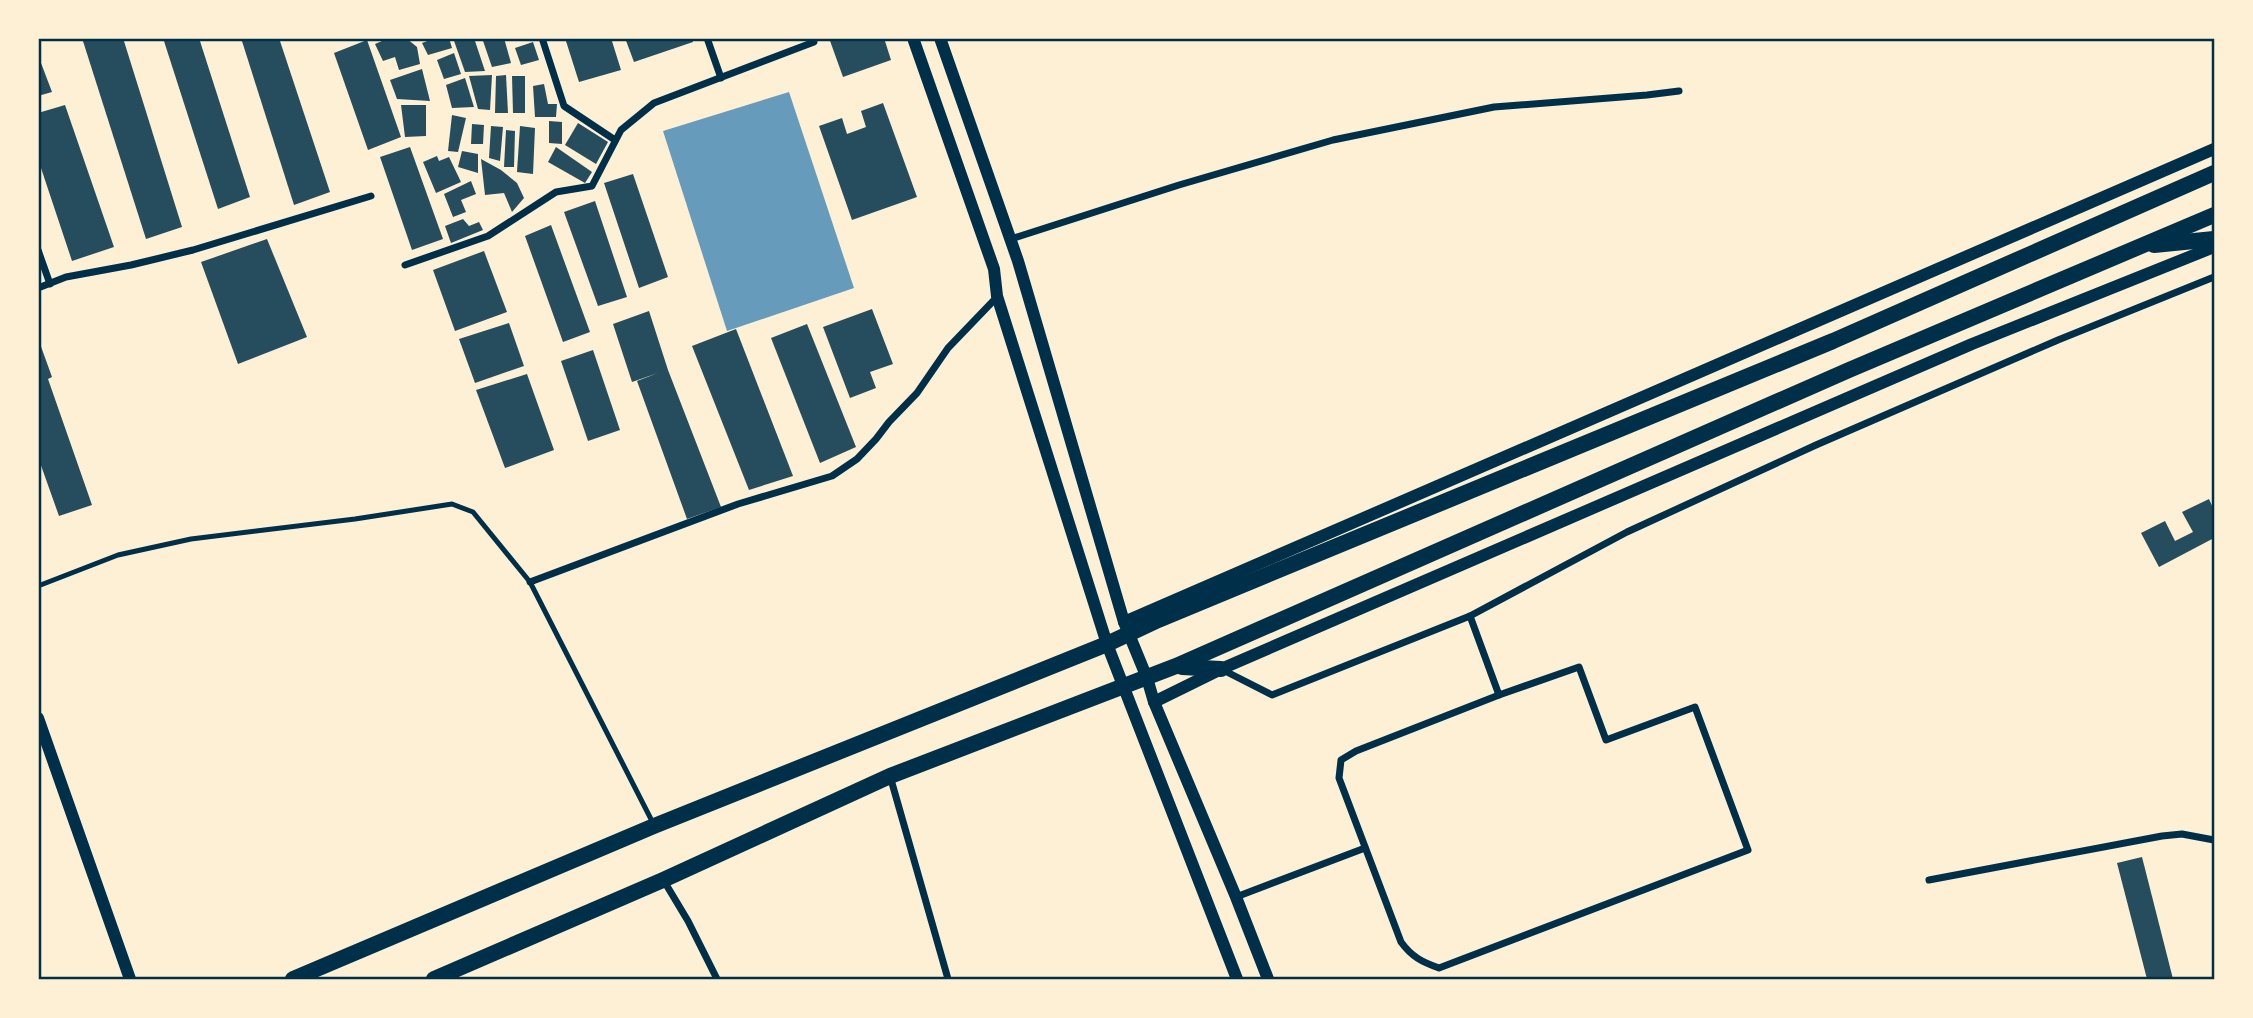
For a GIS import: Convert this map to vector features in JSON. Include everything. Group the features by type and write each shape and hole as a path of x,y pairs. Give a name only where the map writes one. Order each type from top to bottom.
{"main road":[{"path":"293,979 654,826 1107,644 1126,628 1833,341 2214,173"},
{"path":"434,979 663,880 890,776 1177,666 1849,370 2214,215"},
{"path":"2138,247 2214,239"},
{"path":"1177,666 1221,668"}],"street":[{"path":"542,38 564,106 615,140"},
{"path":"707,38 721,78"},
{"path":"405,265 488,236 556,192 592,186 621,130 654,103 814,42 813,38"},
{"path":"914,38 995,269 997,296 1107,644 1237,979"},
{"path":"940,38 1011,239 1126,628 1268,979"},
{"path":"1011,239 1179,185 1334,140 1494,107 1678,91"},
{"path":"1126,628 2214,149"},
{"path":"38,288 66,277 193,250 372,196"},
{"path":"1154,702 1221,668 1972,344 2214,247"},
{"path":"38,250 50,284"},
{"path":"1221,668 1272,695 1470,616 1627,532 1816,445 2058,340 2214,277"},
{"path":"530,582 738,505 832,476 857,459 876,439 918,393 948,348 997,296"},
{"path":"1470,616 1499,695"},
{"path":"1579,667 1606,740 1695,708 1748,850 1439,968 1410,955 1401,942 1365,848 1339,778 1341,760 1356,751 1499,695 1579,667"},
{"path":"38,718 130,979"},
{"path":"890,776 948,979"},
{"path":"1929,880 2162,836 2182,834 2214,839"},
{"path":"1236,897 1365,848"},
{"path":"663,880 688,921 717,979"}],"lane":[{"path":"38,586 118,555 191,539 452,505 473,512 530,582 654,826"}],"water":[{"path":"789,92 854,288 727,331 663,131"}],"building":[{"path":"82,38 123,38 182,227 146,239"},
{"path":"163,38 199,38 250,197 218,209"},
{"path":"241,38 279,38 330,192 294,205"},
{"path":"389,38 406,38 417,47 420,64 399,70 395,57 383,61 375,44"},
{"path":"435,38 449,38 452,48 428,55 422,43"},
{"path":"453,38 474,38 485,71 465,72"},
{"path":"482,38 504,38 511,63 492,67"},
{"path":"565,38 611,38 621,70 579,82"},
{"path":"625,38 692,38 693,42 634,62"},
{"path":"829,38 884,38 891,60 843,77"},
{"path":"367,40 401,137 368,150 334,53"},
{"path":"533,42 539,60 521,65 515,48"},
{"path":"454,53 461,74 444,79 437,60"},
{"path":"38,55 52,92 38,96"},
{"path":"422,69 430,101 397,99 390,80"},
{"path":"492,75 490,110 478,109 469,76"},
{"path":"506,75 508,113 495,113 496,76"},
{"path":"512,76 525,76 525,113 513,113"},
{"path":"465,78 474,107 452,108 446,85"},
{"path":"544,84 548,104 557,104 556,117 535,117 533,86"},
{"path":"883,103 917,197 852,220 819,126 842,118 847,134 866,127 861,111"},
{"path":"65,105 114,247 72,261 38,159 38,113"},
{"path":"401,105 426,105 426,136 405,137"},
{"path":"452,115 466,118 458,152 448,151"},
{"path":"549,121 562,122 562,144 549,143"},
{"path":"578,123 608,142 596,164 565,145"},
{"path":"472,124 484,125 483,144 471,144"},
{"path":"491,126 503,127 500,161 489,158"},
{"path":"520,126 535,128 533,174 517,172"},
{"path":"506,130 515,131 514,167 504,167"},
{"path":"410,147 443,239 412,250 380,157"},
{"path":"556,147 592,172 585,183 548,162"},
{"path":"462,151 478,154 478,173 458,167"},
{"path":"437,156 439,161 449,157 461,182 436,193 423,162"},
{"path":"481,159 517,183 524,198 512,212 504,193 485,195"},
{"path":"633,174 668,277 639,288 604,183"},
{"path":"471,181 476,194 461,200 466,212 453,217 444,194"},
{"path":"595,201 627,297 598,306 564,212"},
{"path":"463,219 469,226 479,222 483,230 451,243 445,226"},
{"path":"551,225 590,332 563,342 525,236"},
{"path":"267,239 307,337 238,364 201,262"},
{"path":"484,251 507,312 455,331 433,270"},
{"path":"872,309 893,364 870,372 876,388 850,398 823,327"},
{"path":"649,311 668,370 721,507 687,519 637,381 658,373 632,382 613,324"},
{"path":"509,323 524,366 475,383 459,339"},
{"path":"807,324 856,447 820,463 771,338"},
{"path":"736,329 793,476 749,490 692,346"},
{"path":"39,341 52,377 48,379 92,505 59,516 38,457"},
{"path":"593,350 620,430 588,441 561,361"},
{"path":"527,374 554,450 505,468 476,390"},
{"path":"2209,499 2214,510 2214,538 2159,567 2141,533 2165,521 2175,541 2193,532 2182,512"},
{"path":"2142,857 2173,979 2147,979 2117,863"}]}
